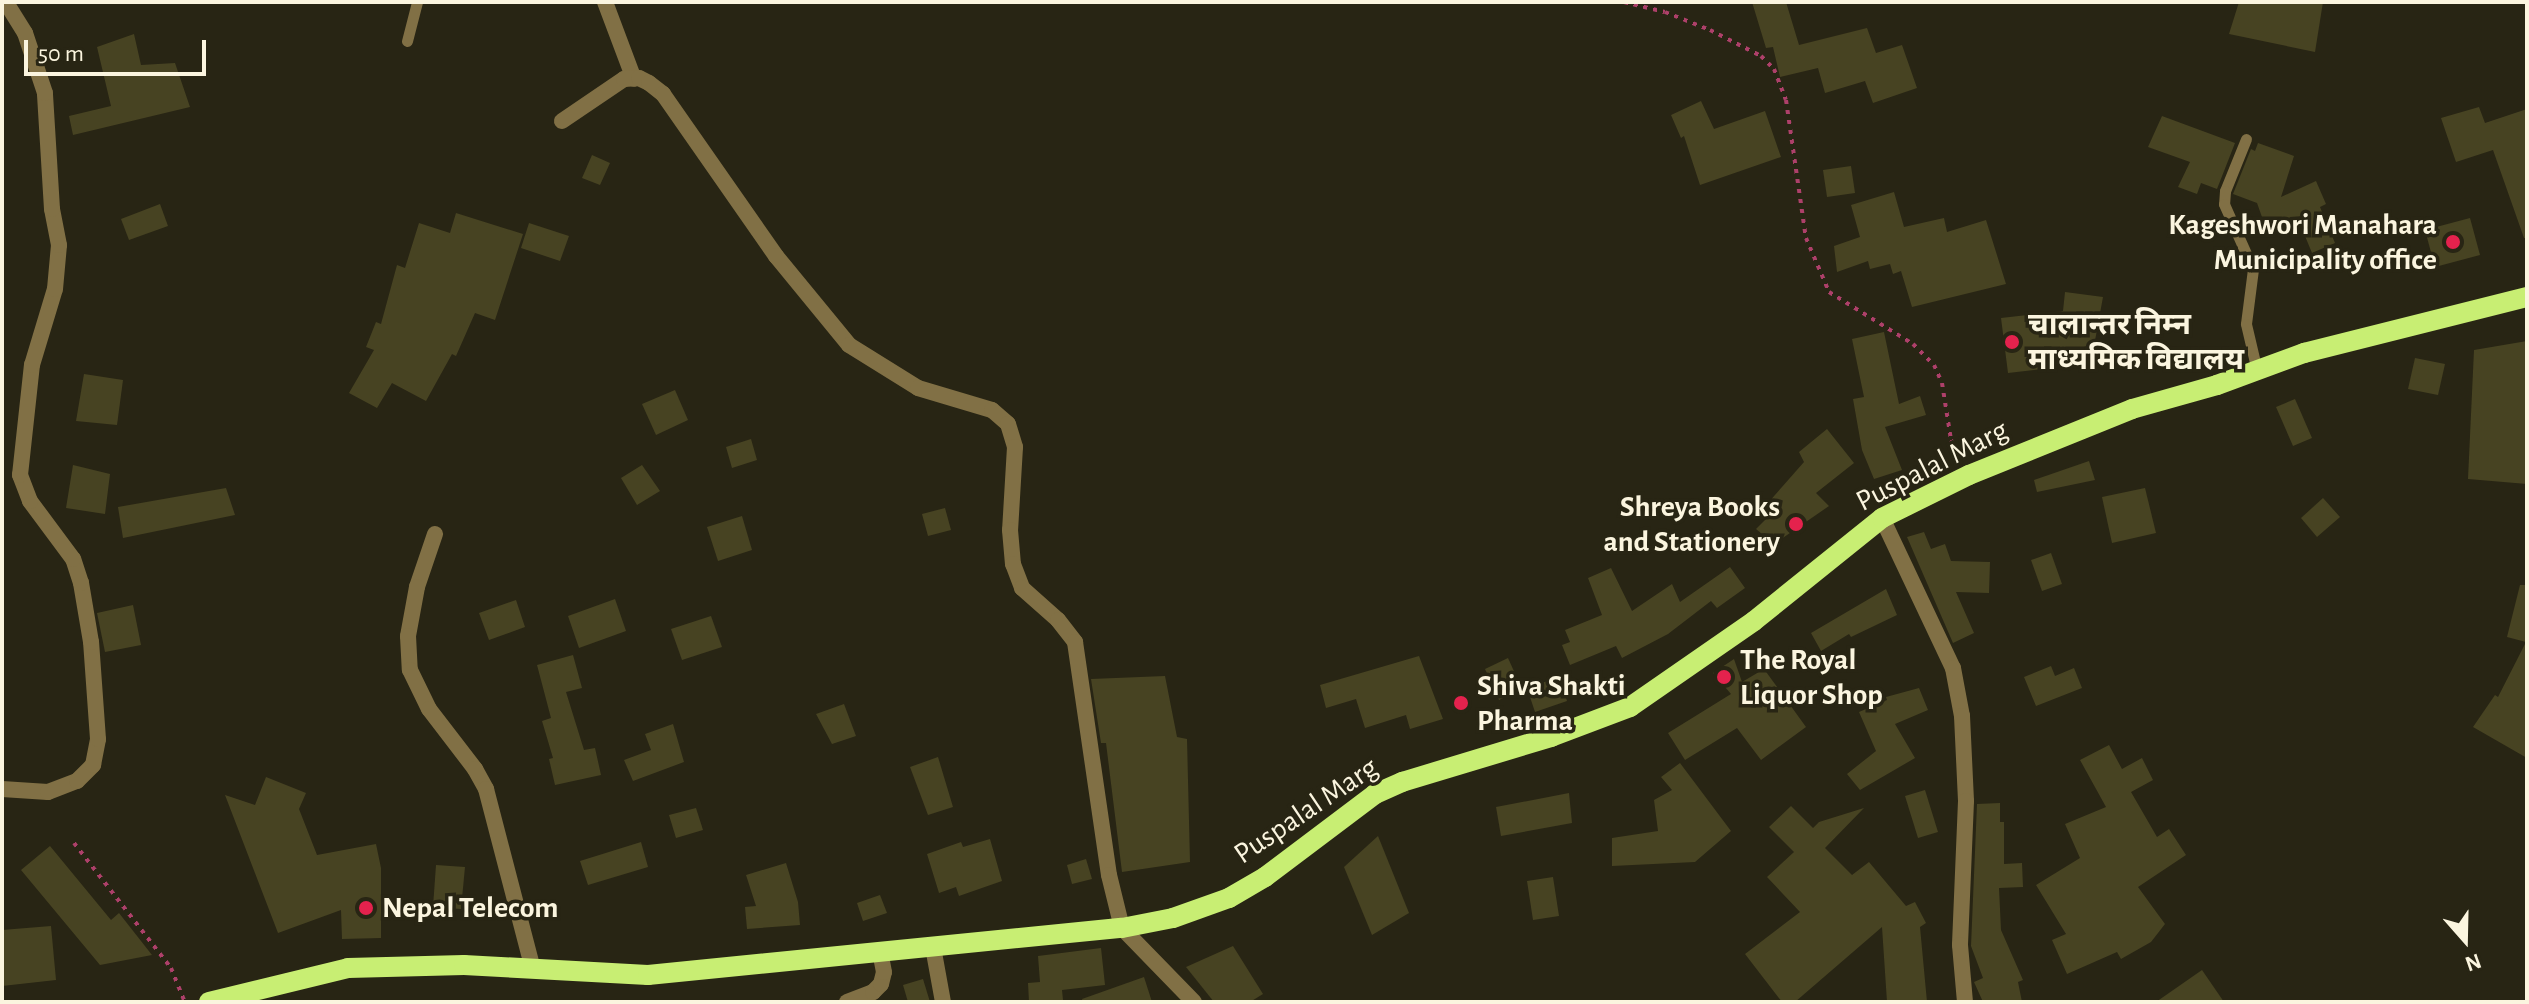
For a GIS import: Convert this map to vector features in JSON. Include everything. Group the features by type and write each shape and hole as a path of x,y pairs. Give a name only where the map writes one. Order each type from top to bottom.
{"main road":[{"name":"Puspalal Marg","path":"209,1002 348,968 464,965 648,975 1122,928 1173,918 1229,898 1265,877 1375,794 1402,782 1551,737 1630,707 1754,621 1882,518 1969,475 2132,409 2360,336 2527,297"}],"street":[{"path":"2,789 48,792 77,781 93,765 98,739 91,642 81,583 73,559 30,501 20,475 32,365 55,289 59,245 52,209 45,93 25,33 6,2"},
{"path":"605,2 634,79"},
{"path":"562,121 609,86 634,79 649,83 663,94 776,256 849,345 918,388 992,410 1008,424 1015,447 1010,530 1013,564 1022,588 1058,620 1075,642 1109,875 1122,928 1194,1002"},
{"path":"1882,518 1953,668 1960,704 1966,801 1960,945 1965,1002"},
{"path":"435,534 414,599 406,652 410,670 429,709 475,769 486,789 533,969"},
{"path":"933,947 943,1002"},
{"path":"847,1002 873,992 881,984 880,951"}],"lane":[{"path":"407,41 417,2"},
{"path":"2246,139 2225,191 2224,204 2253,269 2246,324 2257,371"}],"path":[{"path":"1624,2 1665,12 1710,30 1761,56 1774,69 1786,100 1806,238 1829,292 1913,344 1934,365 1942,383 1951,440 1969,475"},
{"path":"74,843 171,968 185,1002"}],"building":[{"path":"1752,2 1786,2 1799,45 1867,28 1876,53 1902,45 1917,88 1873,103 1865,81 1825,93 1818,68 1780,77 1773,47 1766,48"},
{"path":"2239,2 2323,2 2315,52 2229,34"},
{"path":"134,34 141,65 175,63 190,107 73,135 69,116 111,106 97,47"},
{"path":"1701,101 1714,129 1765,111 1781,157 1700,185 1684,136 1681,138 1671,115"},
{"path":"2479,107 2485,123 2527,109 2527,238 2524,238 2493,150 2456,162 2441,118"},
{"path":"2162,116 2235,143 2217,189 2201,183 2197,194 2178,187 2190,162 2148,147"},
{"path":"2258,143 2294,156 2281,197 2316,181 2326,204 2320,207 2335,243 2312,253 2298,219 2270,229 2268,234 2257,203 2233,194 2251,149 2255,151"},
{"path":"592,155 610,163 600,185 582,178"},
{"path":"1851,166 1855,193 1827,197 1823,170"},
{"path":"1894,192 1904,227 1944,218 1947,232 1986,220 2006,284 1912,307 1901,271 1893,274 1890,264 1870,269 1868,261 1837,272 1834,246 1860,237 1851,205"},
{"path":"160,204 168,226 129,240 121,219"},
{"path":"456,213 523,234 495,320 475,313 456,356 452,354 426,401 392,383 377,408 349,393 374,350 366,347 376,322 381,324 397,265 405,268 419,223 450,233"},
{"name":"Kageshwori Manahara Municipality office","path":"2470,218 2480,255 2435,267 2425,230"},
{"path":"529,223 569,236 560,261 521,248"},
{"path":"2065,292 2103,297 2092,357 2041,352 2043,369 2008,373 2001,318 2063,311"},
{"path":"1884,332 1899,404 1920,396 1926,415 1885,427 1902,470 1874,479 1862,450 1853,399 1864,397 1852,339"},
{"path":"2527,341 2527,484 2468,479 2474,350"},
{"path":"2415,358 2445,364 2438,395 2408,389"},
{"path":"84,374 123,380 117,425 76,421"},
{"path":"675,390 688,420 656,435 642,404"},
{"path":"2295,399 2312,438 2293,446 2276,407"},
{"path":"1827,429 1854,463 1816,493 1829,506 1774,544 1756,529 1773,512 1768,503 1804,462 1799,452"},
{"path":"751,439 757,460 732,468 726,447"},
{"path":"2089,461 2095,480 2037,492 2034,480"},
{"path":"73,465 110,474 105,514 66,508"},
{"path":"642,465 660,491 637,505 621,478"},
{"path":"226,488 235,515 123,538 118,507"},
{"path":"2145,488 2156,533 2112,543 2102,497"},
{"path":"2323,498 2340,517 2317,537 2301,518"},
{"path":"945,508 951,530 928,536 922,514"},
{"path":"742,516 752,550 718,561 707,527"},
{"path":"1924,532 1931,549 1945,544 1951,561 1990,562 1989,593 1956,592 1974,633 1953,643 1907,537"},
{"path":"2051,553 2062,584 2042,591 2031,560"},
{"path":"1730,567 1745,588 1717,608 1711,601 1668,634 1622,658 1616,646 1570,665 1562,645 1570,642 1565,630 1602,615 1588,578 1611,568 1632,611 1672,584 1680,602"},
{"path":"2520,585 2527,585 2527,758 2473,727 2495,695 2498,697 2526,642 2507,637"},
{"path":"1886,589 1897,615 1851,637 1849,634 1821,651 1811,633"},
{"path":"615,599 626,631 579,648 568,616"},
{"path":"516,600 525,627 489,640 479,613"},
{"path":"133,605 141,645 105,652 97,613"},
{"path":"711,616 722,647 682,660 671,629"},
{"path":"573,655 582,688 566,692 584,750 595,748 601,775 555,785 549,759 553,758 542,721 551,718 537,665"},
{"path":"1419,656 1443,719 1410,729 1406,715 1365,728 1356,699 1326,708 1320,685"},
{"path":"1508,658 1522,689 1499,700 1485,669"},
{"path":"1734,659 1742,682 1764,669 1806,727 1761,760 1737,728 1685,760 1668,733 1731,694 1713,673"},
{"path":"2051,666 2055,676 2074,668 2082,688 2036,706 2024,677"},
{"path":"1165,676 1177,737 1187,739 1190,862 1122,872 1106,743 1101,743 1091,679"},
{"path":"1559,677 1567,701 1535,712 1527,688"},
{"path":"1919,688 1928,710 1895,724 1915,758 1860,790 1847,774 1876,751 1859,712 1887,700 1886,697"},
{"path":"844,704 856,736 832,744 816,714"},
{"path":"673,724 684,762 633,781 624,760 651,750 645,734"},
{"path":"2109,745 2122,769 2142,758 2153,780 2131,792 2157,837 2169,829 2186,855 2138,887 2165,924 2151,942 2121,959 2117,952 2067,974 2052,940 2066,934 2036,885 2080,858 2065,824 2106,807 2080,760"},
{"path":"938,757 953,807 928,815 910,767"},
{"path":"1680,763 1731,831 1695,862 1612,866 1612,838 1658,831 1654,800 1672,790 1661,777"},
{"path":"266,777 306,793 299,809 317,855 376,844 381,868 381,938 342,939 341,910 278,933 225,795 255,805"},
{"path":"1925,790 1938,832 1918,838 1905,796"},
{"path":"1569,793 1572,823 1501,836 1496,807"},
{"path":"2000,803 2000,822 2004,822 2004,864 2022,863 2023,887 1999,888 2001,930 2023,980 2018,982 2022,1002 1983,1002 1974,982 1983,978 1971,946 1977,804"},
{"path":"1791,806 1813,828 1819,822 1864,808 1825,848 1852,875 1869,862 1906,906 1915,902 1926,923 1920,927 1927,1002 1887,1002 1882,927 1795,1002 1782,1002 1745,954 1800,912 1767,877 1794,852 1769,827"},
{"path":"696,808 703,830 676,838 669,815"},
{"path":"1378,836 1409,913 1372,935 1344,867"},
{"path":"990,839 1002,881 959,896 956,887 939,893 927,854 961,842 963,847"},
{"path":"641,842 648,867 588,885 580,861"},
{"path":"50,846 111,920 119,913 152,955 100,965 21,870"},
{"path":"1086,859 1092,879 1072,884 1067,865"},
{"path":"786,863 798,902 800,925 747,929 745,907 756,906 746,875"},
{"path":"436,865 465,867 461,909 433,907"},
{"path":"1553,877 1559,916 1533,920 1527,881"},
{"path":"880,895 887,913 863,921 857,903"},
{"path":"51,926 56,980 2,986 2,930"},
{"path":"1233,946 1263,994 1250,1002 1214,1002 1186,967"},
{"path":"1101,948 1105,985 1062,990 1063,1000 1029,1002 1028,983 1040,982 1038,956"},
{"path":"2202,970 2224,1002 2156,1002"},
{"path":"1144,977 1152,1002 1083,1002 1082,999"},
{"path":"923,979 930,1002 908,1002 903,985"}],"place":[{"name":"Kageshwori Manahara Municipality office","path":"2453,242"},
{"name":"चालान्तर निम्न माध्यमिक विद्यालय","path":"2012,342"},
{"name":"Shreya Books and Stationery","path":"1796,524"},
{"name":"The Royal Liquor Shop","path":"1724,677"},
{"name":"Shiva Shakti Pharma","path":"1461,703"},
{"name":"Nepal Telecom","path":"366,908"}]}
